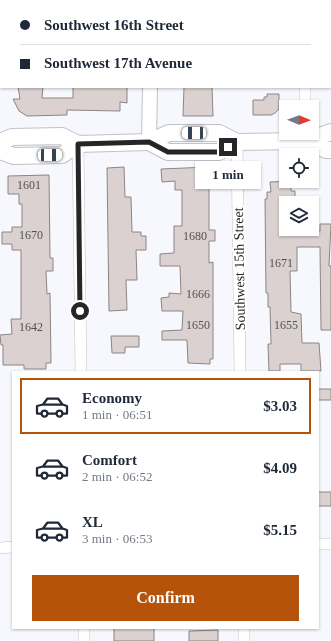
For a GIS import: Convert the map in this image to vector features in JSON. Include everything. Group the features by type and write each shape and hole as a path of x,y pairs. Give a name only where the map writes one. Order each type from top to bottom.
{"main road":[{"path":"319,134 331,132"},
{"path":"0,142 12,137 62,136 78,144 149,142 169,133 219,133 237,142 279,139"},
{"path":"310,140 326,150 331,150"},
{"path":"0,151 14,156 62,154 78,144"}],"street":[{"path":"149,142 150,88"},
{"path":"305,88 305,100"},
{"name":"Southwest 15th Street","path":"237,142 240,371"},
{"path":"78,144 81,371"},
{"path":"319,544 331,544"},
{"path":"0,548 12,547"},
{"path":"84,629 84,641"},
{"path":"244,629 244,641"}],"building":[{"path":"18,88 43,88 42,98 73,98 73,88 127,88 127,103 120,102 120,111 67,110 67,115 27,116 19,111 13,99 20,99"},
{"path":"184,88 212,88 213,116 183,116"},
{"path":"267,94 279,94 279,109 271,115 253,115 253,100 264,100 264,97 267,97"},
{"path":"124,167 125,197 131,197 132,232 141,232 141,236 146,236 146,250 136,250 137,280 126,280 127,310 109,311 107,168"},
{"path":"209,167 209,230 215,230 215,241 209,241 209,263 213,262 213,359 210,359 210,364 188,363 187,340 162,340 162,331 182,330 183,311 162,311 161,298 169,297 169,293 181,294 180,266 160,266 160,254 174,253 174,226 182,226 182,190 175,190 175,181 162,182 161,169"},
{"path":"49,175 50,258 53,258 53,271 46,271 47,294 50,293 51,363 46,363 46,369 24,369 24,365 3,365 3,345 1,345 0,335 12,334 11,319 21,319 21,250 12,250 12,244 2,244 2,232 12,232 12,227 22,227 22,204 19,204 19,194 8,194 8,176"},
{"path":"270,182 279,182 279,188 291,188 291,191 295,191 295,196 279,196 279,236 319,236 320,224 331,224 329,266 331,266 331,330 321,330 320,247 297,247 297,271 290,271 291,312 301,314 302,343 319,343 321,371 301,371 301,364 280,364 280,371 269,371 268,344 271,344 270,307 268,307 268,293 266,293 265,199 267,199 267,192 271,192"},
{"path":"111,336 139,336 139,347 125,347 125,353 112,353"},
{"path":"319,389 331,389 331,400 319,400"},
{"path":"319,492 331,492 331,506 319,506"},
{"path":"114,629 154,629 154,641 114,641"},
{"path":"218,630 218,641 189,641 189,631"}],"route":[{"path":"80,311 78,144 149,142 168,152 219,152 228,147"}]}
